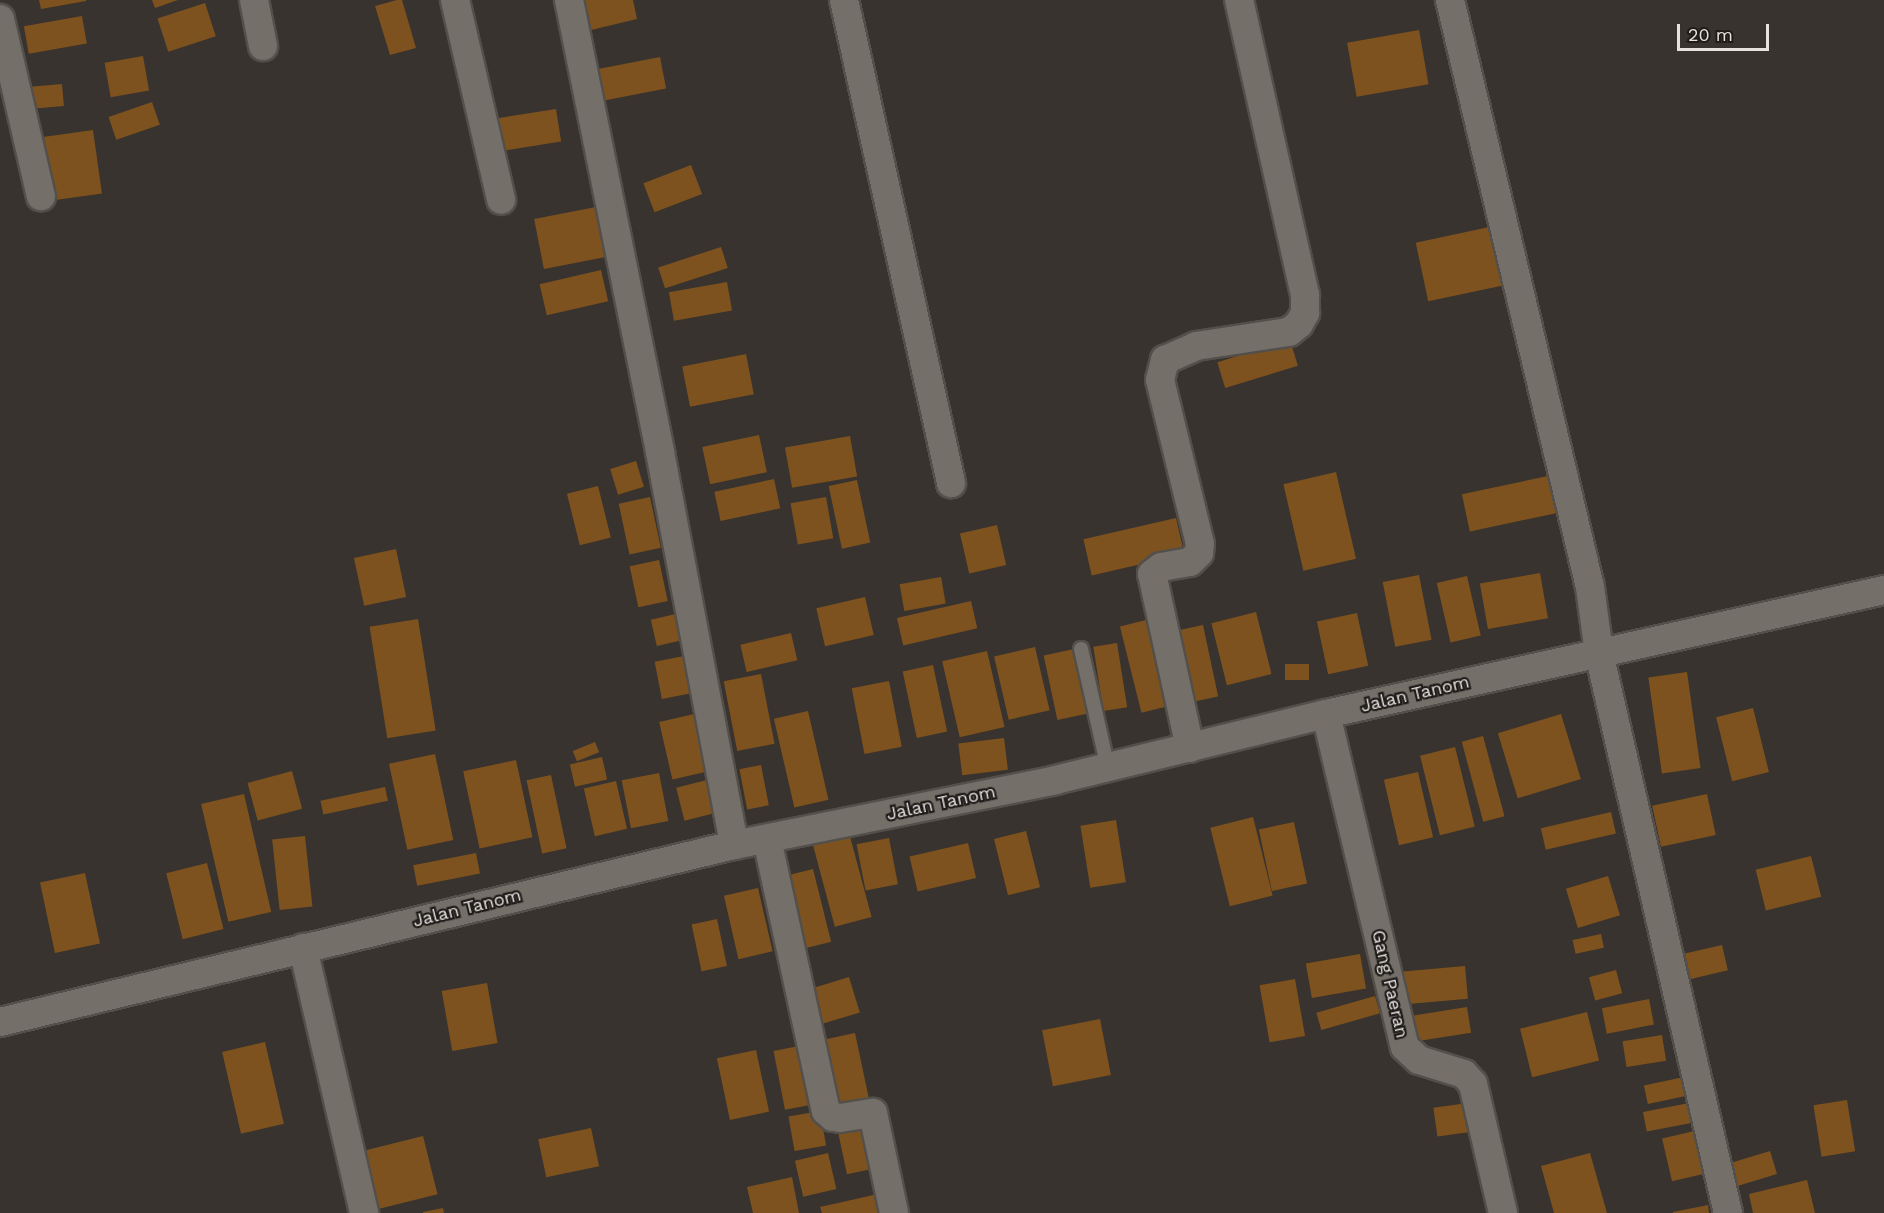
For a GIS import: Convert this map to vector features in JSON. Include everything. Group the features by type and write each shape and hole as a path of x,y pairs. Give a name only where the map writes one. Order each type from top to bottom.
{"street":[{"path":"254,0 262,46"},
{"path":"455,0 501,200"},
{"path":"569,0 663,463 734,845"},
{"path":"844,0 951,483"},
{"path":"1190,748 1152,574 1161,567 1190,562 1199,553 1200,544 1160,380 1165,360 1196,346 1289,332 1299,324 1305,313 1305,295 1239,0"},
{"path":"1450,0 1590,586 1599,653 1728,1213"},
{"path":"0,20 41,196"},
{"name":"Jalan Tanom","path":"0,1022 734,845 1108,768 1326,714 1884,590"},
{"name":"Gang Paeran","path":"1326,714 1405,1047 1419,1060 1464,1074 1473,1084 1503,1213"},
{"path":"767,839 826,1111 833,1117 840,1118 873,1113 894,1213"},
{"path":"303,948 364,1213"}],"lane":[{"path":"1081,649 1108,768"}],"building":[{"path":"39,0 86,0 86,1 41,9"},
{"path":"152,0 178,0 155,8"},
{"path":"402,0 416,48 390,55 375,6"},
{"path":"584,0 633,0 637,19 591,30"},
{"path":"205,3 216,36 168,52 157,18"},
{"path":"82,16 87,44 29,54 24,26"},
{"path":"1419,30 1429,84 1357,97 1347,43"},
{"path":"143,56 149,90 111,97 105,63"},
{"path":"660,57 666,88 604,100 598,69"},
{"path":"62,84 64,106 29,109 27,87"},
{"path":"152,102 160,125 116,140 109,117"},
{"path":"556,109 561,142 503,151 498,118"},
{"path":"93,130 102,193 48,201 40,138"},
{"path":"691,165 702,194 654,212 643,183"},
{"path":"596,207 606,257 544,269 534,219"},
{"path":"1494,226 1506,285 1428,301 1416,243"},
{"path":"721,247 728,268 665,288 658,267"},
{"path":"601,270 608,301 547,315 540,284"},
{"path":"727,282 732,311 674,321 669,292"},
{"path":"1290,340 1298,366 1225,388 1217,362"},
{"path":"746,354 754,394 690,407 682,366"},
{"path":"759,435 767,472 710,484 702,447"},
{"path":"850,436 857,476 792,488 785,447"},
{"path":"636,461 644,487 618,495 610,469"},
{"path":"1336,472 1356,559 1303,571 1283,484"},
{"path":"1548,476 1556,513 1470,531 1462,494"},
{"path":"774,479 780,508 721,521 714,492"},
{"path":"857,480 870,543 842,549 829,486"},
{"path":"598,486 611,537 580,545 567,494"},
{"path":"650,497 661,548 630,555 619,504"},
{"path":"826,497 833,538 798,545 791,503"},
{"path":"1176,518 1184,554 1092,575 1083,539"},
{"path":"997,525 1006,565 969,573 960,534"},
{"path":"396,549 406,597 364,606 354,558"},
{"path":"659,560 668,601 638,607 630,566"},
{"path":"1540,573 1548,618 1488,629 1480,584"},
{"path":"1419,575 1432,640 1395,647 1383,582"},
{"path":"1467,576 1481,635 1451,642 1437,583"},
{"path":"941,577 946,604 904,611 900,584"},
{"path":"865,597 874,635 825,646 816,608"},
{"path":"971,601 977,628 903,645 897,618"},
{"path":"1256,612 1271,674 1227,685 1211,623"},
{"path":"680,613 686,639 657,646 651,620"},
{"path":"1357,613 1368,666 1328,674 1317,622"},
{"path":"418,619 436,731 387,738 370,627"},
{"path":"1150,619 1172,705 1141,713 1120,626"},
{"path":"1203,625 1218,696 1181,704 1166,633"},
{"path":"791,633 797,660 747,672 740,645"},
{"path":"1117,643 1127,707 1103,711 1093,647"},
{"path":"1035,647 1050,710 1009,720 994,656"},
{"path":"1074,649 1088,714 1057,720 1044,655"},
{"path":"987,651 1005,727 960,737 942,661"},
{"path":"689,655 696,692 662,699 655,662"},
{"path":"1285,664 1309,664 1309,680 1285,680"},
{"path":"933,665 947,732 917,738 903,671"},
{"path":"1687,672 1700,768 1662,773 1648,677"},
{"path":"761,674 775,744 737,751 724,681"},
{"path":"889,681 902,747 864,754 852,688"},
{"path":"1753,708 1769,772 1732,781 1716,717"},
{"path":"808,711 828,800 794,808 774,719"},
{"path":"703,712 716,769 672,780 659,722"},
{"path":"1561,714 1581,779 1518,798 1498,733"},
{"path":"1483,736 1504,816 1483,822 1462,742"},
{"path":"1004,738 1008,770 962,775 958,744"},
{"path":"595,742 599,752 577,761 573,751"},
{"path":"1455,747 1475,827 1440,835 1420,756"},
{"path":"435,754 453,840 407,850 389,764"},
{"path":"602,757 607,779 575,787 570,764"},
{"path":"516,760 532,837 480,849 463,771"},
{"path":"761,765 769,805 747,809 739,769"},
{"path":"292,771 302,809 258,821 248,783"},
{"path":"1418,772 1433,837 1399,845 1384,780"},
{"path":"659,773 668,821 631,828 622,780"},
{"path":"551,775 567,848 542,854 527,780"},
{"path":"715,778 723,811 684,821 676,788"},
{"path":"616,781 627,829 595,836 584,788"},
{"path":"385,787 388,801 323,814 320,801"},
{"path":"244,794 271,912 228,922 201,804"},
{"path":"1707,794 1716,835 1661,847 1652,806"},
{"path":"1611,812 1616,833 1546,850 1541,828"},
{"path":"1253,817 1273,896 1230,906 1210,828"},
{"path":"1116,820 1126,882 1090,888 1080,826"},
{"path":"1294,822 1307,884 1272,891 1259,829"},
{"path":"848,829 872,917 835,927 811,839"},
{"path":"1026,831 1040,887 1008,895 994,839"},
{"path":"305,836 312,907 280,910 272,839"},
{"path":"889,838 898,884 866,890 857,844"},
{"path":"968,843 976,878 918,892 910,856"},
{"path":"476,853 480,874 417,886 413,865"},
{"path":"1811,856 1821,897 1766,911 1756,870"},
{"path":"207,863 223,929 183,939 166,873"},
{"path":"813,869 831,942 799,950 781,877"},
{"path":"85,873 100,943 55,953 40,883"},
{"path":"1608,876 1620,915 1578,928 1566,889"},
{"path":"758,888 773,951 739,959 724,896"},
{"path":"717,919 727,966 702,971 692,924"},
{"path":"1601,934 1604,948 1576,954 1573,940"},
{"path":"1722,945 1728,970 1691,979 1685,954"},
{"path":"1360,954 1366,988 1312,998 1306,964"},
{"path":"1465,966 1468,999 1397,1005 1394,972"},
{"path":"1616,970 1622,993 1595,1000 1589,977"},
{"path":"849,977 860,1012 811,1027 800,992"},
{"path":"1295,979 1305,1036 1270,1042 1260,985"},
{"path":"487,983 498,1043 452,1051 442,991"},
{"path":"1375,996 1380,1013 1321,1030 1316,1013"},
{"path":"1649,999 1654,1025 1607,1034 1602,1008"},
{"path":"1467,1007 1471,1033 1412,1042 1408,1016"},
{"path":"1587,1012 1599,1061 1532,1077 1520,1029"},
{"path":"1100,1019 1111,1075 1053,1086 1042,1030"},
{"path":"855,1033 869,1099 833,1106 819,1041"},
{"path":"1662,1035 1666,1061 1627,1067 1622,1041"},
{"path":"265,1042 284,1124 241,1134 222,1052"},
{"path":"804,1045 815,1104 785,1110 774,1051"},
{"path":"756,1050 769,1112 730,1120 717,1058"},
{"path":"1684,1077 1688,1096 1648,1104 1644,1086"},
{"path":"1847,1100 1855,1151 1822,1157 1813,1105"},
{"path":"1475,1102 1479,1131 1437,1137 1433,1108"},
{"path":"1694,1102 1698,1122 1647,1132 1643,1112"},
{"path":"820,1111 826,1145 795,1151 788,1117"},
{"path":"871,1114 882,1167 847,1174 836,1121"},
{"path":"591,1128 599,1166 546,1177 538,1139"},
{"path":"1703,1129 1713,1172 1672,1181 1662,1138"},
{"path":"423,1136 438,1194 375,1210 361,1151"},
{"path":"1770,1151 1777,1174 1729,1189 1722,1166"},
{"path":"828,1153 836,1189 803,1197 795,1161"},
{"path":"1590,1153 1607,1213 1554,1213 1541,1166"},
{"path":"792,1177 799,1213 753,1213 747,1187"},
{"path":"1807,1180 1815,1213 1753,1213 1749,1194"},
{"path":"878,1194 882,1213 822,1213 820,1207"},
{"path":"1708,1205 1709,1213 1673,1213 1673,1212"},
{"path":"443,1208 444,1213 423,1213 423,1212"}]}
